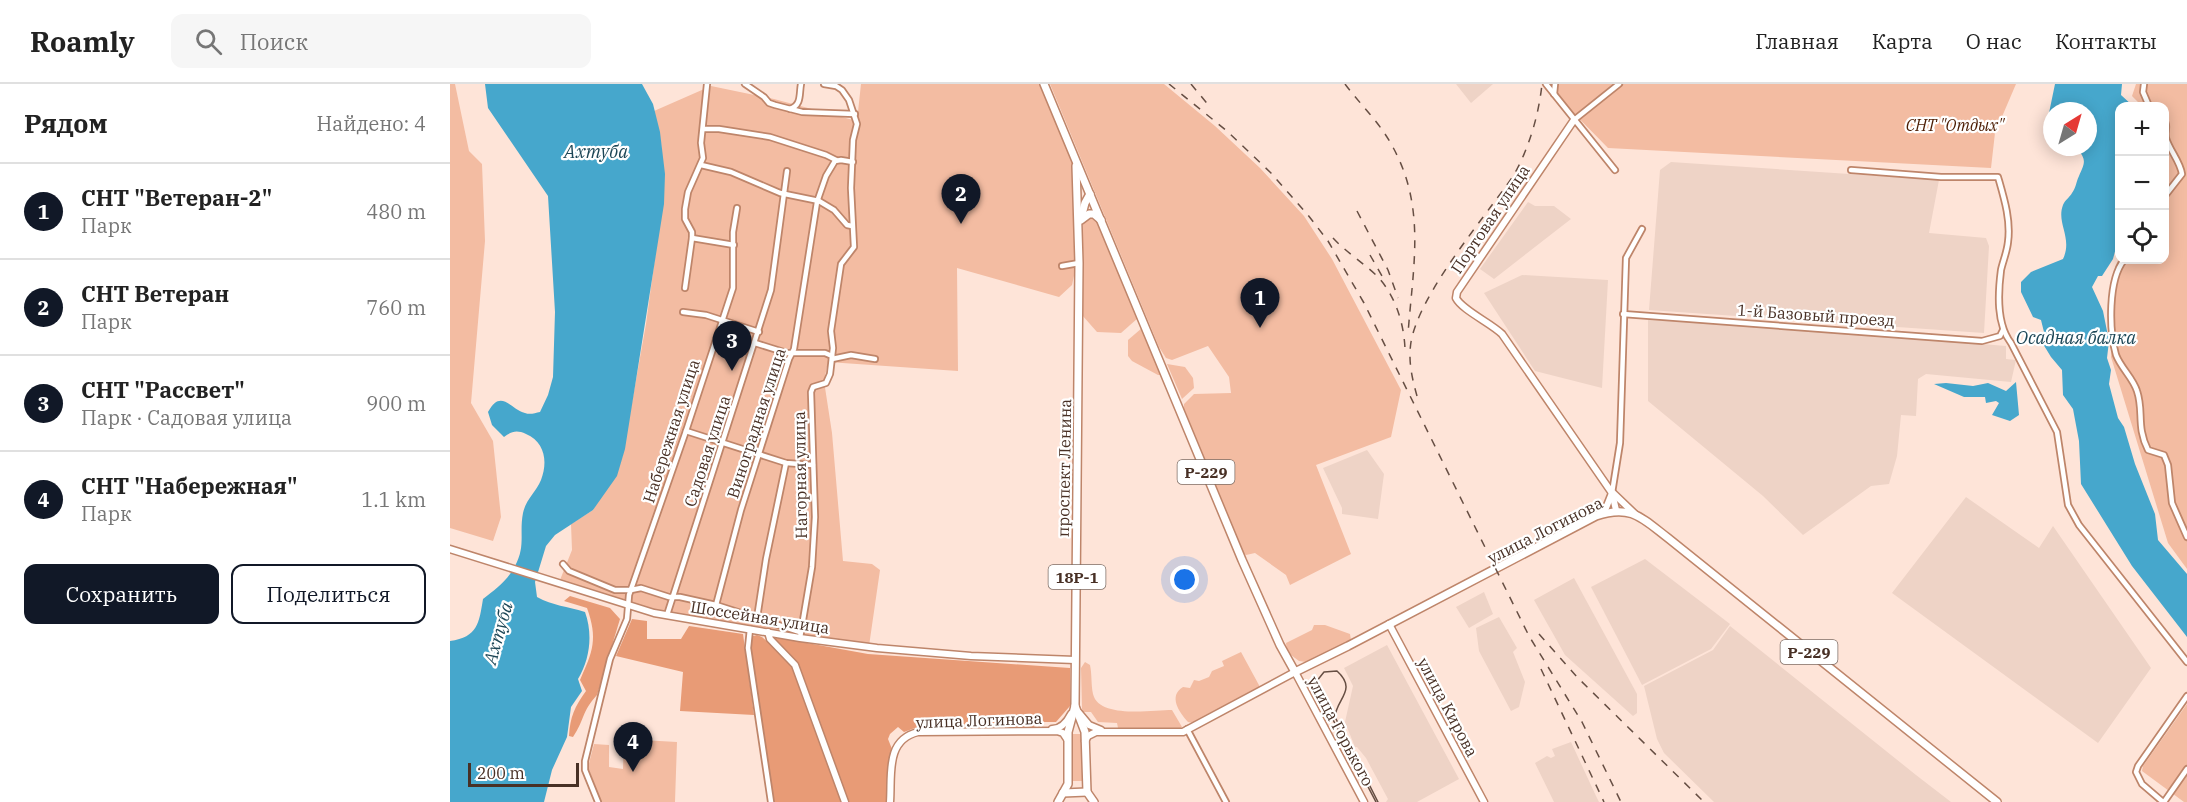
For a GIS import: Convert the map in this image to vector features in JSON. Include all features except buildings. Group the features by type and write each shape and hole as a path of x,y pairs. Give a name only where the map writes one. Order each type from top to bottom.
{"main road":[{"name":"Р-229","path":"1044,84 1242,560 1281,647 1295,672"},
{"name":"проспект Ленина","path":"1058,802 1068,784 1068,732 1075,706 1079,230 1074,155"},
{"path":"1078,204 1083,194 1089,196"},
{"name":"проспект Ленина","path":"1079,230 1089,196"},
{"path":"1081,220 1086,214 1091,214 1102,221"},
{"name":"улица Логинова","path":"1295,672 1596,516 1616,510 1636,515 1677,545 1997,802"},
{"name":"проспект Ленина","path":"1075,706 1085,732 1087,792"},
{"path":"1063,793 1087,792 1094,802"}],"street":[{"path":"685,288 692,232 685,219 685,209 688,192 701,165 707,84"},
{"path":"745,84 765,97 769,103 790,109 813,113 855,114 842,90 836,86 824,84"},
{"path":"790,109 798,102 801,84"},
{"path":"1546,84 1615,170"},
{"path":"1554,94 1555,84"},
{"path":"1574,120 1619,84"},
{"path":"2144,84 2143,92 2147,102"},
{"name":"Нагорная улица","path":"800,635 813,554 815,517 810,392 813,387 827,382 832,358 831,331 836,293 842,264 854,248 851,188 853,140 857,124 855,114"},
{"name":"Портовая улица","path":"1574,120 1459,288 1456,298 1464,307 1490,322 1502,334 1612,493 1616,510"},
{"path":"703,129 719,129 770,137 836,160 853,162"},
{"path":"2169,145 2182,174 2169,191"},
{"name":"Виноградная улица","path":"716,605 741,510 792,353 817,201 826,176 836,160"},
{"path":"701,165 727,170 784,194 817,201 834,210 847,225 852,226"},
{"path":"1851,170 1941,177 1998,177 2006,208 2008,241 2001,270 1999,300 2002,330 2057,432 2068,505 2075,520 2187,662"},
{"name":"Садовая улица","path":"667,615 759,332 774,278 788,171"},
{"name":"Набережная улица","path":"629,606 628,601 723,321 734,282 733,232 737,208"},
{"path":"1596,516 1606,508 1612,493 1620,443 1626,258 1642,229"},
{"path":"692,238 734,244"},
{"path":"1062,266 1079,263"},
{"path":"2121,264 2118,268 2111,309 2116,354 2137,391 2141,436 2148,450 2164,455 2168,465 2172,503 2187,537"},
{"path":"683,312 691,312 759,332"},
{"name":"1-й Базовый проезд","path":"1623,314 1982,341 2000,336 2002,330"},
{"path":"755,343 792,353 825,353 832,358 851,355 875,359"},
{"path":"686,432 786,463 813,465"},
{"path":"757,618 766,559 786,463"},
{"path":"1612,493 1636,515"},
{"name":"Шоссейная улица","path":"450,549 629,606 667,615 768,632 921,652 1076,660"},
{"path":"563,564 569,571 615,590 641,588 672,598 680,597 716,605 800,635"},
{"path":"598,802 585,770 585,761 610,660 627,619 629,606"},
{"name":"улица Кирова","path":"1389,624 1484,802"},
{"path":"750,629 748,648 771,802"},
{"path":"768,632 770,639 795,665 845,802"},
{"name":"улица Логинова","path":"1114,732 1183,732 1295,672"},
{"name":"улица Горького","path":"1295,672 1364,802"},
{"path":"2187,696 2136,772 2142,784 2164,802 2187,769"},
{"path":"1041,731 1062,726 1070,718 1075,706"},
{"path":"1075,706 1083,719 1091,726 1114,732"},
{"path":"1187,729 1226,802"},
{"name":"улица Логинова","path":"890,802 893,752 895,747 910,734 918,732 1057,731 1066,735 1068,741"},
{"path":"1085,741 1088,736 1096,732 1114,732"}],"shaded area":[{"path":"1456,84 1493,84 1471,103"},
{"path":"1671,162 1939,180 1929,233 1986,238 1989,246 1984,333 1649,310 1660,170"},
{"path":"1528,202 1535,206 1554,206 1571,219 1494,279 1480,269"},
{"path":"1522,275 1608,280 1602,388 1535,371 1484,293"},
{"path":"1648,320 1768,326 2006,346 2006,359 2016,360 2011,382 1926,374 1918,379 1916,416 1901,415 1897,456 1889,484 1871,486 1803,535 1763,496 1648,401"},
{"path":"1367,450 1384,474 1378,519 1342,514 1342,508 1323,468"},
{"path":"1966,497 2039,548 2053,526 2151,668 2098,743 1892,593"},
{"path":"1645,559 1730,624 1711,649 1642,685 1591,587"},
{"path":"1574,578 1637,694 1637,713 1633,716 1565,655 1534,600"},
{"path":"1484,592 1493,614 1469,628 1456,607"},
{"path":"570,596 610,608 620,619 597,695 588,706 573,737 569,736 572,717 586,691 580,680 591,653 593,637 587,608 564,601"},
{"path":"1499,617 1517,648 1513,652 1525,682 1519,707 1511,711 1479,651 1476,628"},
{"path":"632,619 647,621 647,639 681,639 689,626 743,634 754,715 680,711 683,672 616,656"},
{"path":"1730,626 1951,802 1714,802 1664,753 1657,739 1644,686 1713,650"},
{"path":"757,635 792,663 842,802 773,802 750,648 753,636"},
{"path":"774,637 868,654 1070,668 1070,706 1056,722 1035,722 1034,728 915,728 904,732 898,727 888,739 892,749 888,802 848,802 797,664 773,641"},
{"path":"1387,645 1459,779 1417,802 1386,802 1388,799 1366,758 1355,747 1345,722 1353,686 1344,668"},
{"path":"1571,742 1599,802 1554,802 1535,763 1547,756 1551,758 1555,756 1552,749"}],"green space":[{"path":"450,84 455,84 469,151 482,164 485,241 471,403 493,441 501,517 493,541 450,528"},
{"path":"861,84 1041,84 1074,166 1075,271 1072,285 1059,297 957,268 958,371 828,362 824,381 832,433 843,561 872,564 880,570 869,646 645,610 560,580 572,550 571,524 593,510 622,458 646,324 664,191 661,142 654,111 711,86 774,99 857,121"},
{"path":"1050,84 1164,84 1215,126 1260,168 1304,216 1332,259 1401,390 1391,437 1316,465 1351,554 1290,585 1286,575 1255,553 1246,555 1242,553 1184,409 1184,404 1194,394 1231,393 1229,377 1208,346 1172,360 1166,358 1159,347"},
{"name":"СНТ \"Отдых\"","path":"1552,84 2016,84 1995,133 1991,168 1608,148 1553,92"},
{"path":"2136,84 2187,84 2187,569 2168,543 2111,357 2116,264 2169,264 2169,102 2138,102 2132,96"},
{"path":"1091,216 1098,220 1137,314 1138,318 1121,333 1097,332 1082,315 1083,222"},
{"path":"1142,328 1161,372 1160,375 1132,361 1128,356 1128,340"},
{"path":"1167,364 1185,367 1193,378 1194,388 1182,399"},
{"path":"1314,625 1325,625 1350,634 1351,640 1306,662 1299,661 1287,652 1286,643 1312,630"},
{"path":"1241,652 1260,687 1193,723 1188,722 1176,704 1176,695 1179,691 1183,687 1190,688 1194,680 1199,681 1209,677 1212,671 1224,666 1222,661"},
{"path":"1085,662 1090,665 1093,694 1097,702 1115,710 1140,712 1172,710 1182,727 1180,729 1122,730 1118,728 1117,723 1098,722 1091,712 1083,712 1081,668"},
{"path":"2187,704 2187,802 2184,802 2142,771 2143,766"},
{"path":"1071,734 1080,734 1082,737 1082,781 1069,781"},
{"path":"624,739 677,742 675,802 601,802 588,767 594,744 609,745 609,767 623,769"}],"water":[{"name":"Ахтуба","path":"485,84 642,84 653,104 660,132 665,174 664,204 625,449 617,476 593,510 555,535 546,546 535,582 537,597 585,612 589,629 588,655 578,679 582,691 571,707 567,737 552,770 544,802 450,802 450,641 466,636 476,628 483,599 505,580 515,566 521,546 524,508 541,480 544,466 543,453 537,442 520,432 512,432 504,437 492,425 488,412 497,401 501,401 527,414 540,412 553,377 555,312 548,196 488,108"},
{"name":"Осадная балка","path":"2055,84 2122,84 2121,95 2129,102 2115,102 2115,251 2113,259 2102,276 2098,276 2092,287 2103,311 2109,341 2107,358 2111,370 2109,384 2118,418 2124,427 2135,464 2155,514 2158,540 2187,574 2187,637 2132,566 2081,484 2079,441 2073,409 2063,395 2062,370 2040,339 2044,332 2041,320 2033,317 2021,292 2021,282 2031,272 2063,259 2066,251 2066,237 2061,212 2084,164 2082,156 2097,156 2097,102 2051,102"},
{"path":"2016,382 2019,415 2010,421 1992,415 1999,403 1996,401 1986,403 1985,397 1964,397 1934,384 1973,386 1988,383 2006,391"}],"tram line":[{"path":"1376,802 1318,691 1316,682 1324,672 1337,671 1346,684 1335,717 1378,802"}],"railway":[{"path":"1169,84 1227,131 1271,173 1328,241 1364,303 1529,636 1582,722 1621,802"},
{"path":"1191,84 1210,107"},
{"path":"1345,84 1390,142 1402,166 1409,189 1415,236 1408,334"},
{"path":"1417,396 1410,356 1415,326 1445,271 1516,171 1533,129 1542,84"},
{"path":"1357,211 1388,270 1398,298"},
{"path":"1333,238 1383,283 1397,309 1403,329 1405,349"},
{"path":"1370,255 1382,276"},
{"path":"1539,634 1578,678 1704,802"},
{"path":"1541,669 1604,802"}],"place":[{"name":"СНТ Ветеран","path":"961,224"},
{"name":"СНТ \"Ветеран-2\"","path":"1260,328"},
{"name":"СНТ \"Рассвет\"","path":"732,371"},
{"name":"СНТ \"Набережная\"","path":"633,772"}]}
